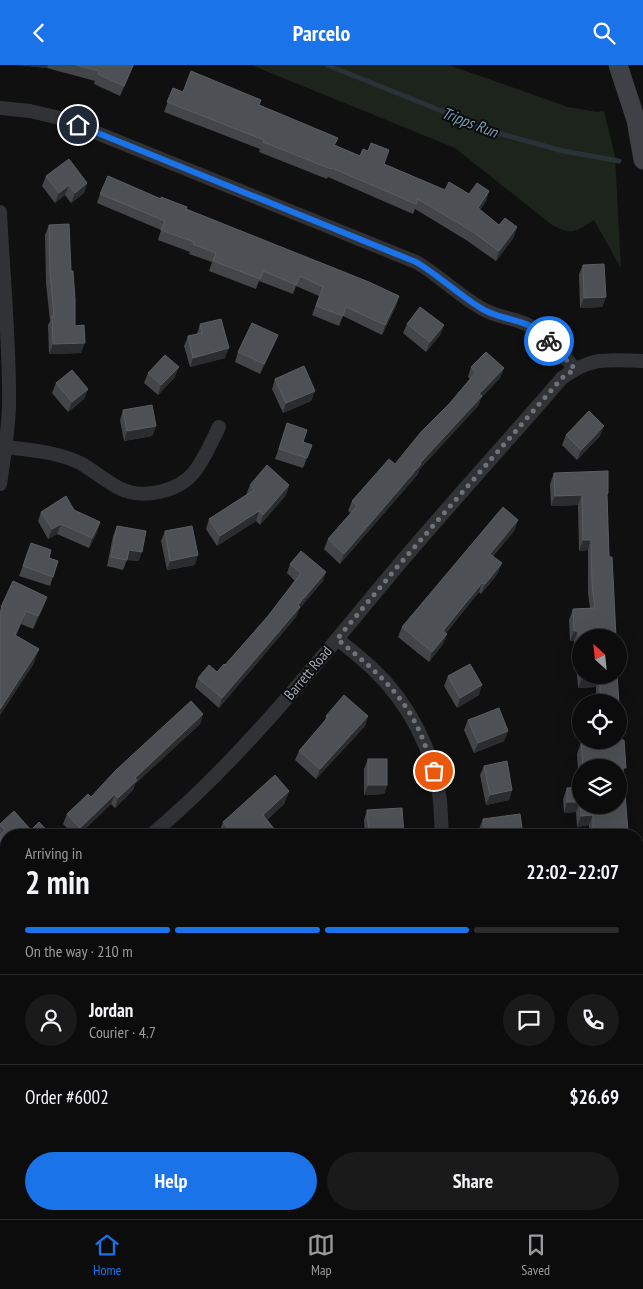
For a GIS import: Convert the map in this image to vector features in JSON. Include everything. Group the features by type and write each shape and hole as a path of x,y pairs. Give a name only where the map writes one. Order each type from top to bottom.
{"main road":[{"path":"618,65 640,120 643,160"}],"street":[{"path":"0,108 30,111 60,118 416,262 480,308 496,316 522,322 535,329 575,369"},
{"path":"0,212 9,408 6,447 0,484"},
{"name":"Barrett Road","path":"160,829 260,729 398,566 562,378 575,369 602,359 643,361"},
{"path":"6,447 56,454 79,463 120,489 136,493 152,493 168,490 183,482 195,471 219,427"},
{"path":"337,639 393,690 411,716 424,742 434,771 440,801 442,829"}],"shaded area":[{"path":"251,65 449,65 568,107 597,112 604,111 615,156 621,268 594,220 574,231 552,225 455,148"}],"building":[{"path":"76,65 133,65 124,86 98,74 99,71"},
{"path":"191,71 261,100 259,105 338,138 334,145 360,156 363,149 368,151 371,143 389,150 384,164 445,190 449,182 469,194 477,183 489,191 478,208 499,225 505,218 517,227 499,251 470,230 418,199 416,204 332,168 263,142 264,140 167,102 173,88 183,92"},
{"path":"69,159 87,183 75,193 69,185 59,193 46,176"},
{"path":"108,176 369,282 399,296 385,325 346,307 343,316 316,306 323,287 300,276 296,285 263,271 260,279 213,261 216,253 193,244 194,242 161,230 165,221 100,194"},
{"path":"69,224 71,271 73,271 75,299 75,326 84,325 85,343 53,344 52,316 54,316 50,273 49,225"},
{"path":"604,264 606,297 584,298 583,265"},
{"path":"420,307 444,325 430,342 407,324"},
{"path":"221,319 229,348 193,358 188,336 202,333 200,324"},
{"path":"252,323 278,335 264,364 238,352"},
{"path":"486,352 504,368 479,394 482,396 420,463 344,554 328,539 357,506 352,501 389,459 395,464 421,432 450,403 476,372 471,367"},
{"path":"165,355 179,367 161,385 148,373"},
{"path":"304,366 315,391 286,403 275,379"},
{"path":"72,370 88,389 72,402 56,383"},
{"path":"152,405 156,426 127,431 123,410"},
{"path":"589,411 604,426 581,450 566,435"},
{"path":"287,423 307,430 303,442 312,445 307,458 279,449"},
{"path":"267,465 289,485 263,515 259,511 220,536 209,519 254,490 250,485"},
{"path":"608,471 609,557 612,557 616,629 574,629 573,609 595,608 592,583 591,540 583,540 582,495 555,496 554,473"},
{"path":"66,496 74,510 100,522 92,538 61,524 52,529 41,512"},
{"path":"503,507 518,520 490,554 502,563 485,584 482,583 443,631 447,634 432,652 402,627"},
{"path":"117,526 146,531 142,552 129,550 127,560 111,557"},
{"path":"192,526 198,555 170,561 165,531"},
{"path":"31,543 51,550 49,558 58,561 53,577 23,566"},
{"path":"301,551 326,572 298,605 300,607 222,698 198,678 209,665 217,672 225,665 268,616 301,573 290,564"},
{"path":"13,581 47,597 38,616 26,611 15,635 39,649 0,709 0,614 3,608 1,607"},
{"path":"470,664 482,685 460,698 448,676"},
{"path":"600,684 618,684 618,694 600,694"},
{"path":"344,695 368,716 320,769 299,751"},
{"path":"191,701 203,714 135,778 137,780 118,798 115,794 80,828 67,814 88,794 91,797 116,770"},
{"path":"499,708 508,731 478,743 468,720"},
{"path":"582,749 625,749 625,759 582,759"},
{"path":"368,759 387,759 387,785 368,785"},
{"path":"507,761 512,790 490,795 484,766"},
{"path":"275,775 289,791 263,815 274,829 229,829 223,822"},
{"path":"567,788 572,788 572,802 567,802"},
{"path":"402,808 404,829 369,829 367,810"},
{"path":"14,811 30,829 4,829 0,824"},
{"path":"520,814 522,829 484,829 483,819"},
{"path":"581,814 627,814 628,829 593,829 593,815 581,816"},
{"path":"39,822 45,829 32,829"}],"waterway":[{"name":"Tripps Run","path":"327,65 494,132 563,151 619,161"}],"way so far":[{"path":"434,771 424,742 411,716 393,690 337,639 562,378 575,369 549,341"}],"route":[{"path":"78,125 416,262 480,308 496,316 522,322 535,329 549,341"}]}
